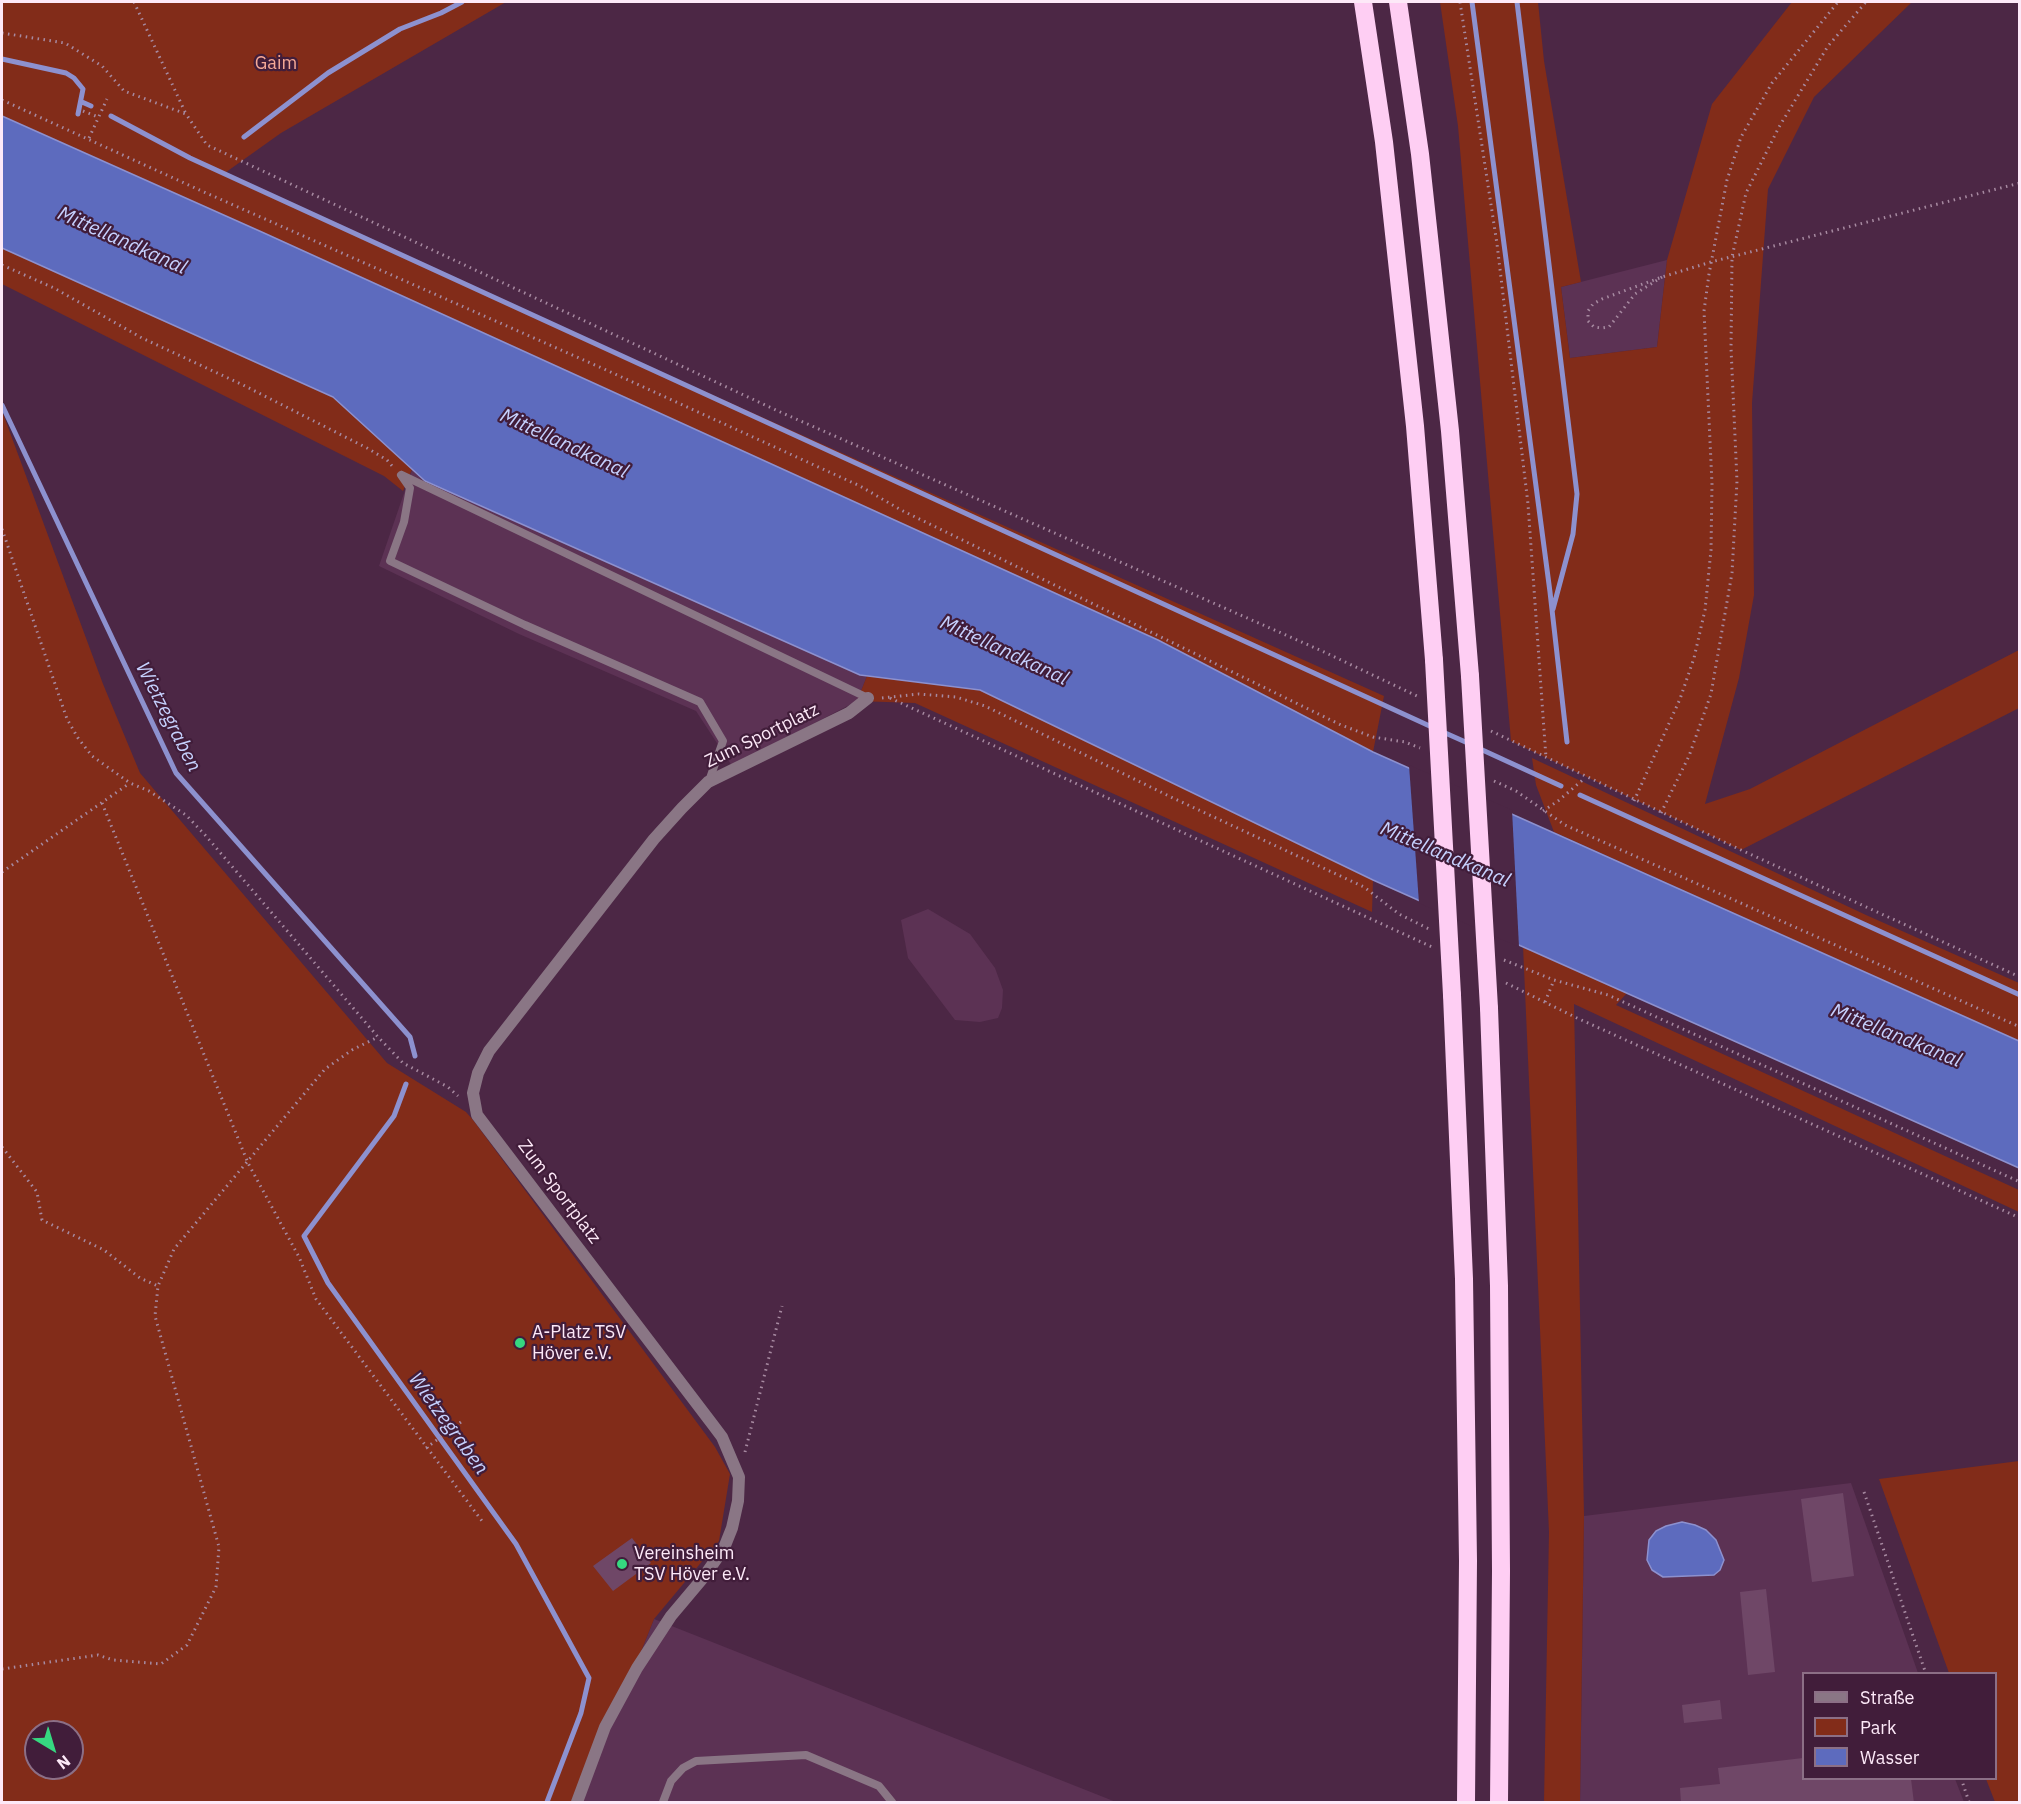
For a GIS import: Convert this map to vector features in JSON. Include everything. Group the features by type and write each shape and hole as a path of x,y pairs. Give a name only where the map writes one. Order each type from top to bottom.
{"highway":[{"path":"1364,2 1384,142 1408,366 1434,660 1464,1279 1467,1549 1466,1803"},
{"path":"1398,2 1420,154 1449,419 1470,676 1489,1008 1499,1298 1501,1572 1499,1803"}],"street":[{"name":"Zum Sportplatz","path":"576,1803 605,1727 637,1668 671,1616 703,1578 724,1548 732,1528 738,1501 739,1477 722,1437 477,1115 473,1093 478,1073 489,1051 654,839 708,782 849,713 868,698"}],"lane":[{"path":"401,475 868,698"},
{"path":"401,475 410,488 404,522 390,561 525,625 700,702 723,741 708,782"},
{"path":"663,1803 672,1781 683,1768 696,1761 806,1755 879,1786 892,1803"}],"path":[{"path":"134,2 186,114 207,145 778,411 1322,651 1417,696"},
{"path":"1460,2 1497,244 1528,504 1546,758"},
{"path":"1634,801 1680,699 1694,658 1705,610 1711,550 1712,484 1704,311 1727,180 1740,137 1772,83 1838,2"},
{"path":"1661,813 1689,756 1711,694 1732,573 1737,481 1731,348 1732,257 1746,193 1779,127 1828,46 1866,2"},
{"path":"2,33 65,43 102,66 124,91 186,114"},
{"path":"88,138 107,99"},
{"path":"2,100 860,486 901,510 1341,725 1373,736 1405,741"},
{"path":"83,111 98,117"},
{"path":"1662,277 1635,294 1609,327 1594,327 1588,321 1588,311 1593,304 1662,277 1711,262 2019,183"},
{"path":"2,266 54,288 142,338 243,385 367,448 387,460 401,475"},
{"path":"2,530 67,719 92,756 130,783 149,791 186,815 403,1063 448,1087 477,1115"},
{"path":"1404,933 890,698 919,693 956,697 985,706 1173,798 1364,887 1399,914 1424,927"},
{"path":"1490,731 1634,801 2019,977"},
{"path":"1543,811 1585,778"},
{"path":"2,872 130,783"},
{"path":"1516,791 1565,825 2019,1028"},
{"path":"102,803 248,1162 298,1257 316,1299 482,1521"},
{"path":"1512,963 1554,980 1608,995 2019,1182"},
{"path":"1545,1002 1554,980"},
{"path":"1506,983 2019,1218"},
{"path":"2,1669 98,1654 113,1660 161,1664 187,1645 216,1587 219,1547 155,1316 158,1286 174,1249 325,1068 352,1050 378,1037"},
{"path":"2,1147 37,1192 42,1220 104,1250 140,1278 158,1286"},
{"path":"739,1477 782,1306"},
{"path":"426,1448 461,1422"},
{"path":"1864,1492 1925,1672"},
{"path":"1961,1780 1969,1803"}],"shaded area":[{"path":"1667,260 1657,347 1570,358 1561,287"},
{"path":"413,467 425,481 860,675 867,676 857,701 732,766 696,711 519,634 379,566"},
{"path":"928,909 970,934 995,968 1003,990 1002,1008 998,1018 980,1022 955,1020 908,958 901,920"},
{"path":"1851,1483 1918,1672 1802,1672 1802,1780 1955,1780 1964,1802 1580,1802 1584,1516"},
{"path":"654,1619 1116,1802 581,1802"}],"green space":[{"name":"Gaim","path":"2,2 506,2 281,133 222,175 1384,696 1373,752 1158,640 2,116"},
{"path":"1440,2 1538,2 1544,61 1581,282 1561,287 1570,358 1657,347 1667,260 1712,104 1792,2 1912,2 1814,97 1768,189 1752,403 1754,595 1739,678 1705,804 1750,789 2019,650 2019,708 1741,850 1511,741 1458,126"},
{"path":"2,248 333,397 413,467 403,491 384,476 2,284"},
{"path":"2,411 103,684 140,773 387,1063 466,1112 473,1120 715,1447 730,1474 719,1541 654,1619 581,1802 2,1802"},
{"path":"867,676 980,690 1373,880 1372,912 915,703 857,701"},
{"path":"1532,758 1866,915 2019,983 2019,1041 1554,832 1536,785"},
{"path":"1523,946 1627,993 1616,1005 2019,1190 2019,1212 1574,1004 1584,1516 1580,1802 1544,1802 1549,1532"},
{"path":"2019,1461 2019,1802 1995,1802 1986,1780 1997,1780 1997,1672 1949,1672 1879,1479"}],"water":[{"name":"Mittellandkanal","path":"2,116 1158,640 1373,752 2019,1041 2019,1168 1373,880 980,690 860,675 425,481 333,397 2,248"},
{"path":"1682,1522 1706,1530 1716,1540 1724,1560 1720,1570 1714,1575 1663,1577 1652,1570 1647,1560 1649,1540 1656,1531"}],"pier":[{"path":"1409,765 1512,810 1519,947 1419,903"}],"building":[{"path":"1843,1493 1854,1576 1812,1582 1801,1499"},
{"name":"Vereinsheim TSV Höver e.V.","path":"632,1538 651,1563 613,1591 593,1566"},
{"path":"1766,1589 1775,1672 1748,1675 1740,1592"},
{"path":"1720,1700 1722,1719 1684,1723 1682,1705"},
{"path":"1802,1758 1802,1780 1911,1780 1914,1803 1681,1803 1680,1788 1720,1784 1718,1768"}],"waterway":[{"path":"244,137 328,73 400,29 462,2"},
{"path":"1472,2 1550,592 1567,742"},
{"path":"1517,2 1577,494 1573,534 1553,609"},
{"path":"2,59 66,73 74,78 83,89 78,114"},
{"path":"82,102 91,106"},
{"path":"111,116 190,158 1434,728"},
{"name":"Wietzegraben","path":"2,405 176,773 410,1037 415,1056"},
{"path":"1443,732 1470,744"},
{"path":"1478,748 1561,786"},
{"path":"1580,795 2020,995"},
{"name":"Wietzegraben","path":"406,1084 394,1116 304,1236 328,1283 516,1544 589,1678 581,1713 547,1802"}],"place":[{"name":"A-Platz TSV Höver e.V.","path":"520,1343"},
{"name":"Vereinsheim TSV Höver e.V.","path":"622,1564"}]}
